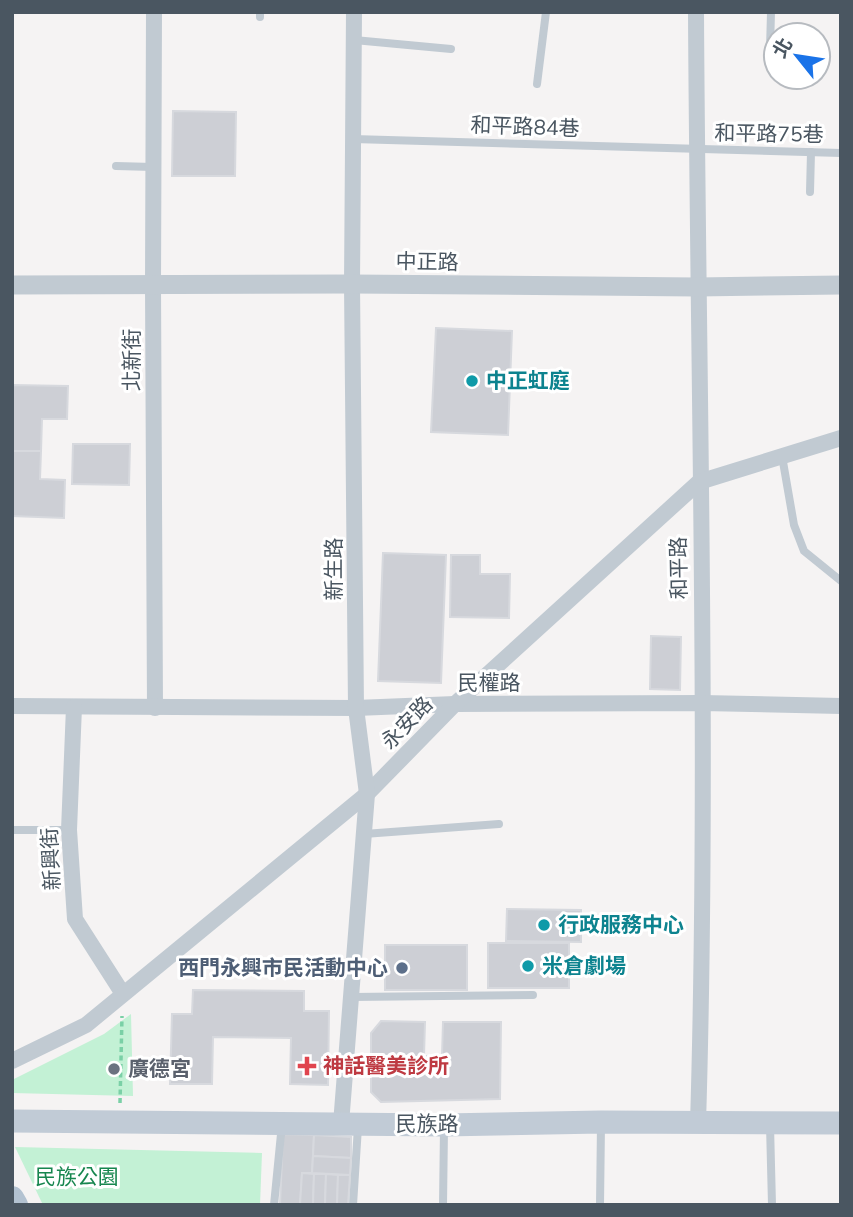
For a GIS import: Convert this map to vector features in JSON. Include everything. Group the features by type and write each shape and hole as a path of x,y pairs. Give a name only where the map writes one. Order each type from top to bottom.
{"main road":[{"name":"民族路","path":"12,1121 444,1125 601,1122 841,1124"},
{"path":"12,1198 16,1205"}],"street":[{"name":"北新街","path":"154,12 155,708"},
{"name":"新生路","path":"349,1124 352,997 367,794 356,708 352,284 354,12"},
{"name":"和平路","path":"695,12 702,703 702,975 698,1124"},
{"name":"中正路","path":"12,285 841,285"},
{"name":"永安路","path":"12,1061 86,1025 367,794 455,704 699,482 841,438"},
{"name":"民權路","path":"12,706 356,708 455,704 702,703 841,706"},
{"name":"新興街","path":"74,707 69,831 75,919 123,994"}],"lane":[{"path":"537,84 546,12"},
{"path":"354,40 451,50"},
{"name":"和平路84巷","path":"353,139 696,149"},
{"name":"和平路75巷","path":"696,149 841,153"},
{"path":"810,192 811,152"},
{"path":"116,166 153,167"},
{"path":"782,456 794,526 804,551 841,581"},
{"path":"364,834 499,824"},
{"path":"12,830 69,831"},
{"path":"352,997 533,996"},
{"path":"600,1205 601,1122"},
{"path":"770,1122 772,1205"},
{"path":"274,1205 282,1124"},
{"path":"349,1124 353,1205"},
{"path":"443,1205 444,1125"}],"path":[{"path":"120,1122 123,994"}],"green space":[{"path":"131,1014 133,1096 12,1093 12,1080 104,1034"},
{"name":"民族公園","path":"15,1147 262,1153 260,1205 43,1205"}],"building":[{"path":"173,111 236,112 235,176 172,176"},
{"name":"中正虹庭","path":"436,328 512,331 508,435 431,432"},
{"path":"12,385 68,386 67,419 42,419 41,451 12,451"},
{"path":"73,444 130,444 129,485 72,484"},
{"path":"12,451 41,451 40,479 65,480 64,518 12,516"},
{"path":"383,553 446,555 441,683 378,681"},
{"path":"451,555 480,555 480,574 510,574 509,618 450,617"},
{"path":"651,636 681,637 680,690 650,689"},
{"name":"行政服務中心","path":"507,909 581,910 581,942 506,941"},
{"name":"米倉劇場","path":"488,943 569,943 569,988 488,988"},
{"path":"385,945 467,945 467,990 385,990"},
{"path":"193,990 304,991 304,1011 329,1011 328,1085 290,1084 291,1038 213,1037 212,1084 170,1084 172,1014 192,1014"},
{"path":"381,1021 425,1022 424,1056 442,1056 443,1022 501,1022 500,1099 381,1102 371,1092 371,1033"},
{"path":"283,1134 314,1135 312,1173 302,1173 300,1205 280,1205"},
{"path":"314,1135 351,1137 351,1158 313,1156"},
{"path":"313,1156 351,1158 350,1175 312,1173"},
{"path":"302,1173 314,1174 313,1205 300,1205"},
{"path":"314,1174 326,1174 325,1205 313,1205"},
{"path":"326,1174 338,1175 337,1205 325,1205"},
{"path":"338,1175 350,1175 348,1205 337,1205"}],"place":[{"name":"中正虹庭","path":"472,381"},
{"name":"行政服務中心","path":"544,925"},
{"name":"米倉劇場","path":"528,966"},
{"name":"西門永興市民活動中心","path":"402,968"},
{"name":"神話醫美診所","path":"307,1066"},
{"name":"廣德宮","path":"114,1069"}]}
